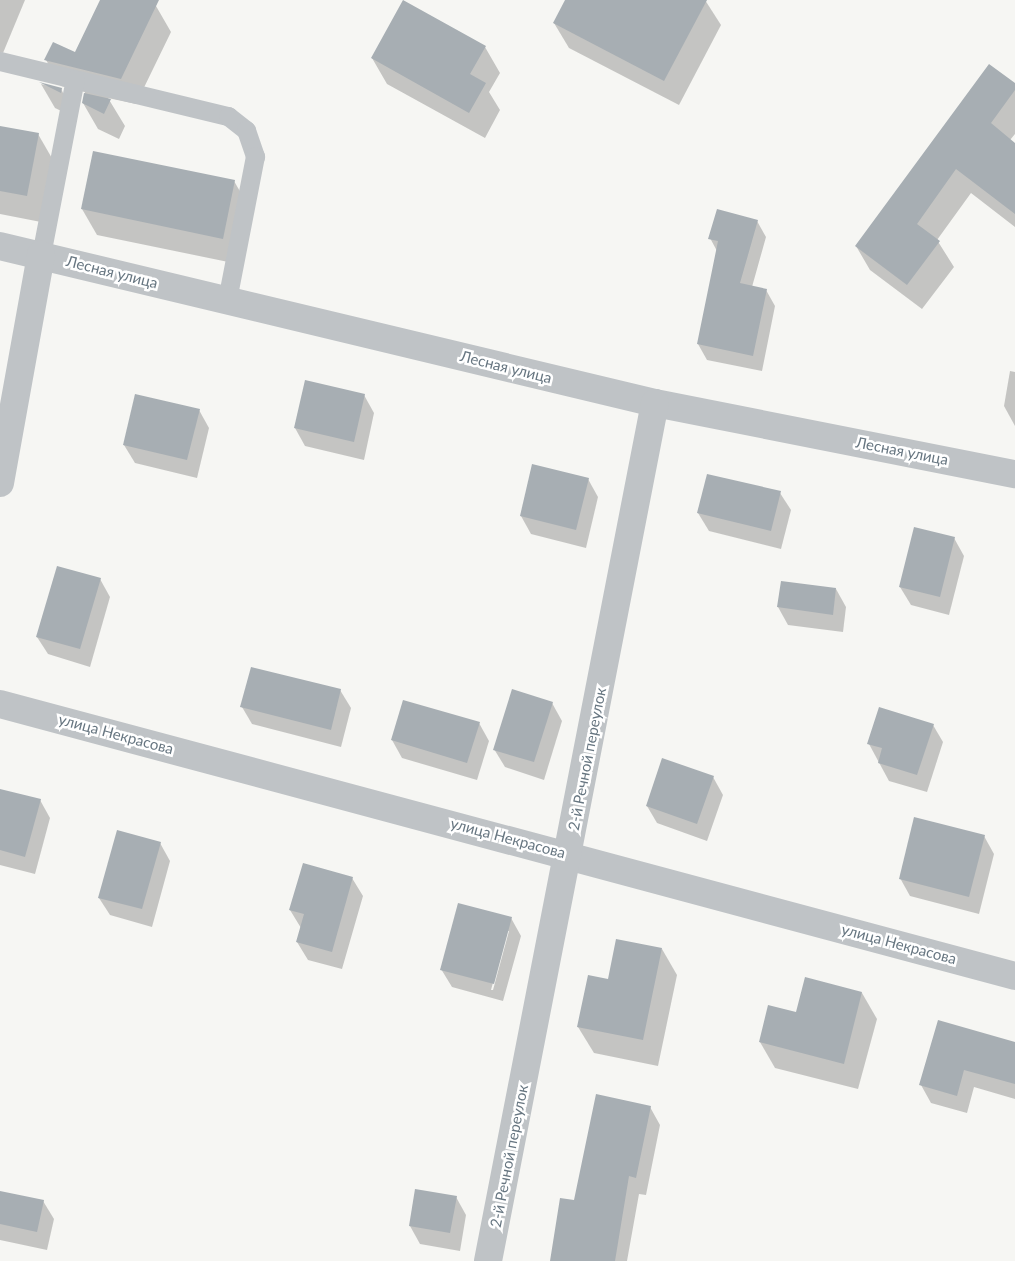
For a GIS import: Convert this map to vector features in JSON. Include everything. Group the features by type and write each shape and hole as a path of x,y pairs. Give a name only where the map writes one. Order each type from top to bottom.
{"street":[{"name":"Лесная улица","path":"0,246 655,403 1015,474"},
{"path":"0,483 42,255"},
{"name":"2-й Речной переулок","path":"488,1261 655,403"},
{"name":"улица Некрасова","path":"0,704 568,854 1015,976"}],"lane":[{"path":"0,61 228,116 246,130 255,156 227,300"},
{"path":"42,255 75,79"}],"building":[{"path":"100,0 159,0 121,79 44,60 53,42 75,52"},
{"path":"403,0 486,46 470,74 486,83 469,113 371,58"},
{"path":"565,0 707,0 664,81 553,23"},
{"path":"989,64 1015,83 1015,90 991,123 1015,143 1015,214 956,169 917,224 940,241 907,285 855,246"},
{"path":"39,82 62,88 61,93"},
{"path":"84,93 111,99 104,114 82,103"},
{"path":"0,126 39,133 27,196 0,191"},
{"path":"93,151 235,180 223,239 81,209"},
{"path":"717,209 758,220 740,283 767,289 753,356 697,344 718,241 708,239"},
{"path":"305,380 365,394 354,442 294,428"},
{"path":"135,394 200,409 187,460 123,445"},
{"path":"532,464 589,478 576,530 520,516"},
{"path":"707,474 781,491 771,531 697,513"},
{"path":"914,527 955,537 940,597 899,587"},
{"path":"57,566 101,578 80,649 36,637"},
{"path":"781,581 836,588 833,615 777,607"},
{"path":"251,667 341,689 331,730 240,707"},
{"path":"512,689 553,702 534,762 493,750"},
{"path":"403,700 480,722 467,763 391,740"},
{"path":"879,707 934,724 917,775 878,763 882,748 867,744"},
{"path":"662,758 714,776 697,824 646,806"},
{"path":"0,789 41,799 25,857 0,850"},
{"path":"914,817 985,835 969,897 899,879"},
{"path":"117,830 161,842 142,909 98,898"},
{"path":"303,863 353,877 332,952 296,942 304,914 289,910"},
{"path":"458,903 512,917 494,984 440,970"},
{"path":"616,939 662,948 643,1040 577,1027 588,975 608,979"},
{"path":"805,977 862,992 844,1064 759,1042 768,1005 796,1012"},
{"path":"938,1020 1015,1042 1015,1084 964,1070 957,1096 919,1085"},
{"path":"596,1094 651,1106 636,1178 629,1176 615,1261 550,1261 560,1198 574,1200"},
{"path":"415,1189 457,1196 450,1233 409,1226"},
{"path":"0,1191 44,1200 37,1232 0,1224"}]}
